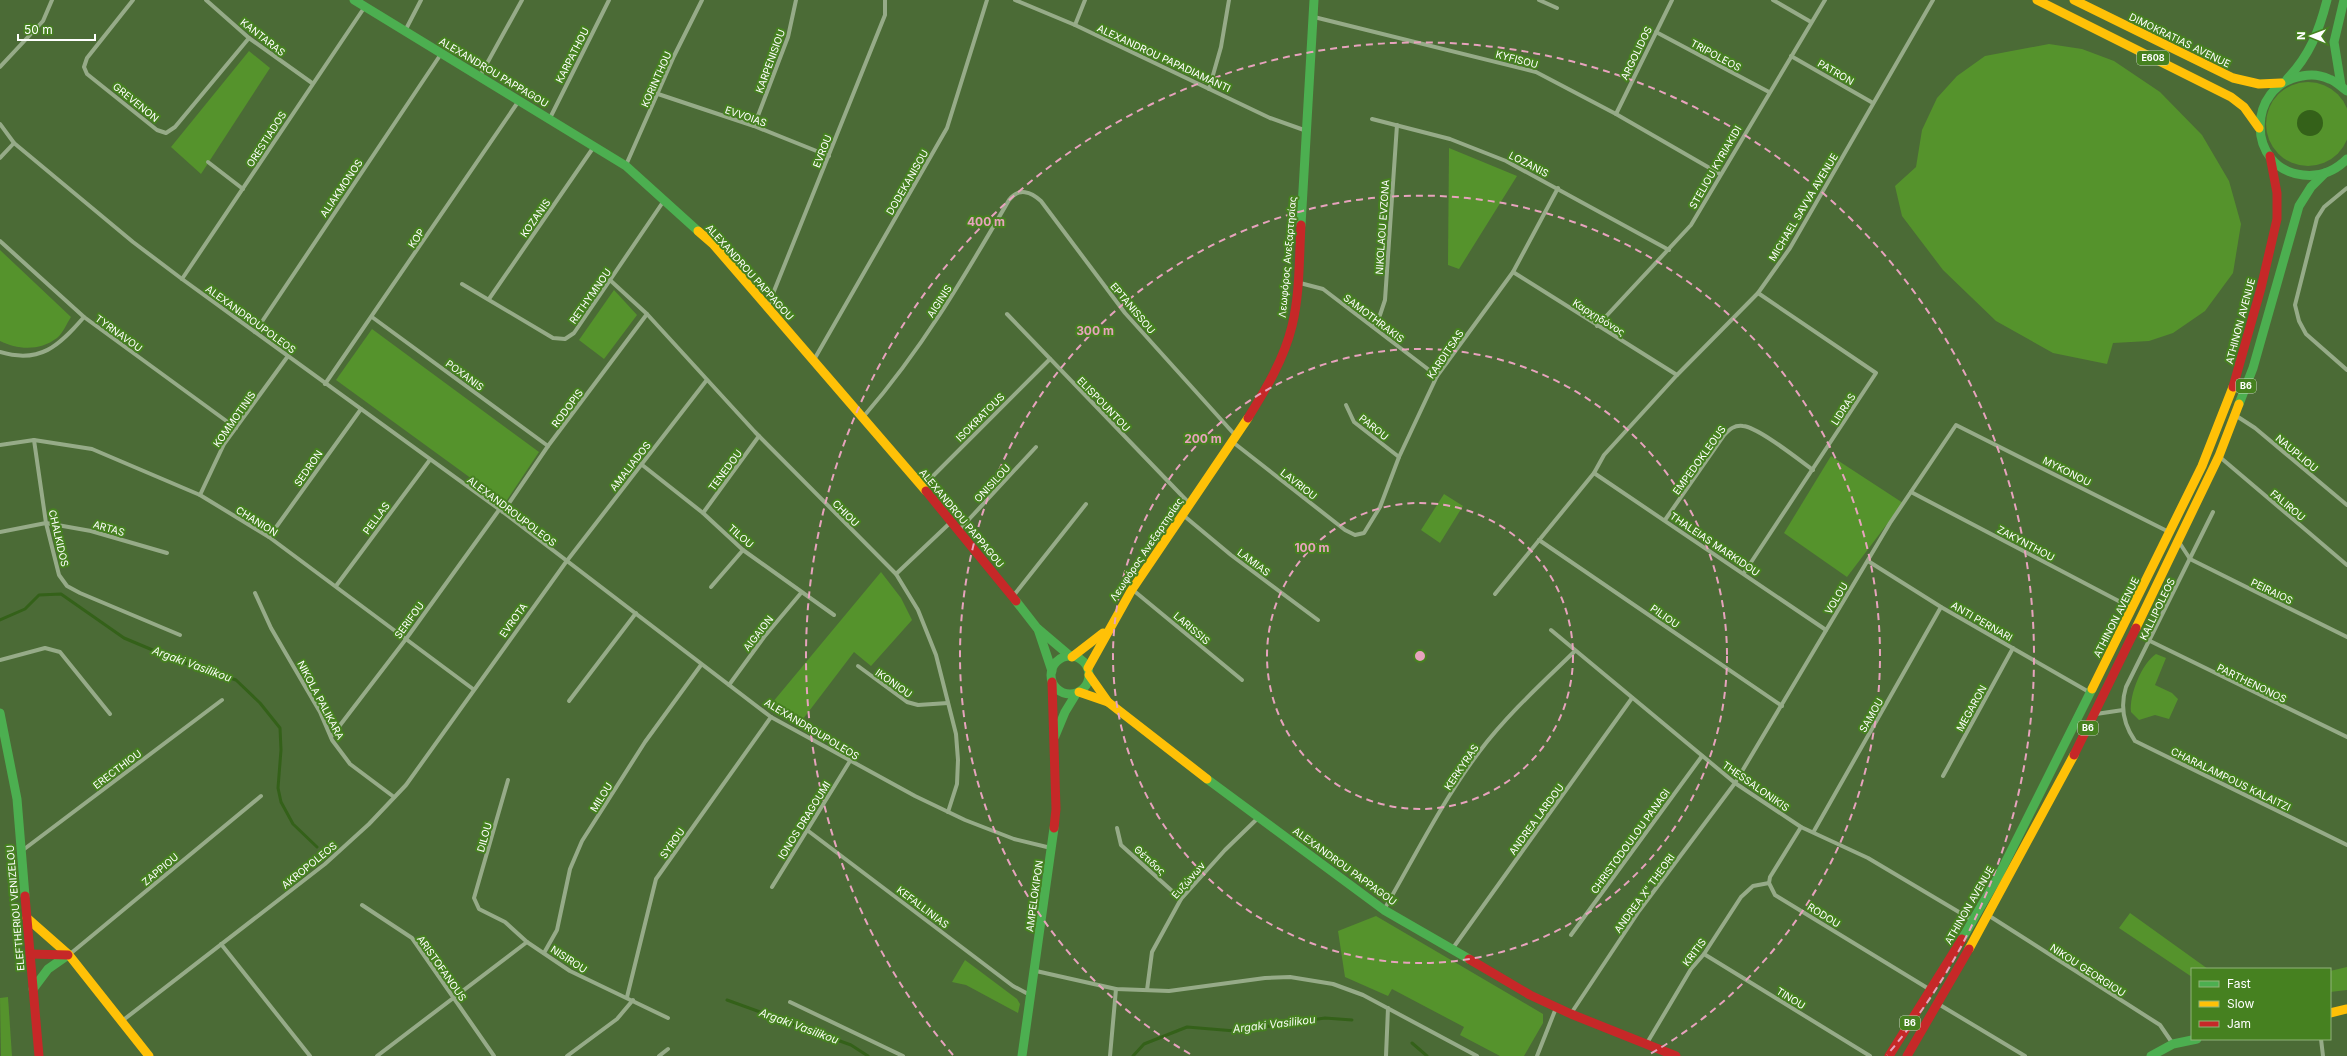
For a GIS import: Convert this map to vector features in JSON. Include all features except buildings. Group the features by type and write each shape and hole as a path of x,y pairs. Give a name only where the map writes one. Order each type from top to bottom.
{"main road":[{"name":"ALEXANDROU PAPPAGOU","path":"354,0 595,146 626,166 665,200 712,244 768,306 813,361 959,529 1037,628 1071,656"},
{"name":"Λεωφόρος Ανεξαρτησίας","path":"1088,672 1106,631 1132,588 1234,438 1268,385 1289,339 1294,317 1298,283 1314,0"},
{"name":"E608","path":"2037,0 2232,97 2244,107 2259,128 2263,146 2281,167 2295,174 2310,176 2325,173 2343,165 2347,159"},
{"name":"DIMOKRATIAS AVENUE","path":"2074,0 2234,78 2259,84 2284,81"},
{"path":"2284,81 2307,58 2318,31 2327,0"},
{"path":"2344,0 2334,42 2335,58 2344,88"},
{"name":"E608","path":"2259,128 2264,103 2272,91 2284,81 2302,75 2317,75 2344,88"},
{"name":"ATHINON AVENUE","path":"1889,1056 1974,921 1998,877 2133,609 2202,466 2233,388 2261,288 2277,210 2277,193 2270,156"},
{"name":"ATHINON AVENUE","path":"1907,1056 1989,916 2095,714 2219,456 2253,368 2299,206 2311,187 2325,173"},
{"name":"ALEXANDROU PAPPAGOU","path":"1037,628 1052,671"},
{"name":"Λεωφόρος Ανεξαρτησίας","path":"1071,656 1106,631"},
{"path":"1071,656 1080,659 1088,672 1086,685 1077,693 1064,694 1059,691 1052,682 1052,671 1060,659 1071,656"},
{"name":"ALEXANDROU PAPPAGOU","path":"1088,672 1108,702 1258,818 1384,910 1530,995 1556,1008 1676,1056"},
{"name":"AMPELOKIPON","path":"1022,1056 1052,848 1056,809 1053,762 1055,738 1052,718 1052,682"},
{"name":"ALEXANDROU PAPPAGOU","path":"1077,693 1108,702"},
{"name":"AMPELOKIPON","path":"1055,738 1065,712 1077,693"},
{"name":"ELEFTHERIOU VENIZELOU","path":"0,713 15,783 40,1056"},
{"path":"27,918 69,955 149,1056"},
{"path":"30,954 69,955"},
{"path":"33,989 48,968 69,955"},
{"path":"2331,1013 2347,1009"},
{"path":"2150,1056 2173,1044 2192,1040"}],"street":[{"path":"0,67 43,21 52,0"},
{"name":"GREVENON","path":"133,0 88,58 84,67 87,74 151,125 166,133 175,128 249,38"},
{"name":"KANTARAS","path":"206,0 249,38 312,83"},
{"path":"405,31 422,0"},
{"path":"480,77 522,0"},
{"name":"KARPATHOU","path":"550,118 609,0"},
{"name":"KORINTHOU","path":"626,166 702,0"},
{"name":"KARPENISIOU","path":"754,126 788,37 796,0"},
{"name":"EVROU","path":"768,306 885,15 885,0"},
{"name":"DODEKANISOU","path":"813,361 947,128 987,0"},
{"name":"ALEXANDROU PAPADIAMANTI","path":"1015,0 1075,26 1270,118 1307,130"},
{"path":"1075,26 1086,0"},
{"path":"1210,89 1221,47 1229,0"},
{"path":"1539,0 1557,8"},
{"name":"ARGOLIDOS","path":"1616,114 1672,0"},
{"path":"1773,0 1811,22"},
{"name":"STELIOU KYRIAKIDI","path":"1597,326 1691,225 1824,0"},
{"name":"MICHAEL SAVVA AVENUE","path":"1495,594 1594,473 1604,455 1677,375 1758,293 1790,248 1933,0"},
{"name":"ORESTIADOS","path":"182,279 312,83 365,7"},
{"name":"KYFISOU","path":"1313,16 1536,72 1616,114 1720,174"},
{"name":"TRIPOLEOS","path":"1656,32 1769,92"},
{"name":"ALIAKMONOS","path":"255,332 441,53"},
{"name":"PATRON","path":"1791,56 1873,103"},
{"name":"EVVOIAS","path":"658,94 754,126 829,156"},
{"name":"KOP","path":"325,384 520,100"},
{"name":"LOZANIS","path":"1372,119 1478,149 1558,188 1668,250"},
{"name":"ALEXANDROUPOLEOS","path":"0,124 14,143 133,242 429,460 503,512 566,562 636,613 701,665 771,717 850,762 948,812 1000,835 1052,848"},
{"name":"NIKOLAOU EVZONA","path":"1372,326 1380,315 1385,300 1397,125"},
{"path":"0,158 14,143"},
{"name":"KOZANIS","path":"489,299 595,146"},
{"path":"208,162 243,189"},
{"name":"KARDITSAS","path":"1359,535 1368,528 1380,507 1399,457 1437,376 1513,272 1558,188"},
{"path":"2347,188 2324,207 2317,218 2295,305 2299,321 2306,334 2347,370"},
{"name":"AIGINIS","path":"863,417 897,378 918,348 1009,200 1013,195 1022,192"},
{"name":"EPTANISSOU","path":"1022,192 1031,194 1041,201 1125,313 1234,438"},
{"name":"RETHYMNOU","path":"462,284 553,338 565,339 574,333 665,200"},
{"name":"TYRNAVOU","path":"0,241 84,317 236,428"},
{"name":"Καρχηδόνος","path":"1513,272 1677,375"},
{"name":"CHIOU","path":"611,281 647,314 759,436 896,574 920,615 936,655 956,734 958,760 957,784 948,812"},
{"name":"SAMOTHRAKIS","path":"1298,283 1309,284 1323,289 1437,376"},
{"name":"LIDRAS","path":"1744,573 1876,373 1758,293"},
{"name":"RODOPIS","path":"503,512 548,446 647,314"},
{"name":"ELISPOUNTOU","path":"1007,314 1189,504"},
{"path":"0,352 27,357 47,352 66,338 84,317"},
{"name":"POXANIS","path":"372,317 548,446"},
{"name":"KOMMOTINIS","path":"200,495 224,444 288,356"},
{"name":"ISOKRATOUS","path":"922,487 1050,359"},
{"name":"AMALIADOS","path":"566,562 706,380"},
{"name":"PAROU","path":"1346,405 1354,422 1399,457"},
{"name":"SEDRON","path":"269,537 361,409"},
{"name":"NAUPLIOU","path":"2235,415 2255,428 2347,505"},
{"name":"MYKONOU","path":"1956,424 2171,532"},
{"name":"VOLOU","path":"1735,783 1868,561 1956,424"},
{"name":"EMPEDOKLEOUS","path":"1665,520 1724,435 1732,427 1741,425 1755,430 1813,470"},
{"name":"TENEDOU","path":"703,513 759,436"},
{"name":"LAVRIOU","path":"1234,438 1344,530 1359,535"},
{"name":"CHANION","path":"0,446 34,440 62,442 92,449 200,495 269,537 474,689"},
{"name":"CHALKIDOS","path":"34,440 46,523 59,575 67,586 180,636"},
{"name":"ONISILOU","path":"959,529 1036,447"},
{"name":"FALIROU","path":"2219,456 2347,565"},
{"name":"PELLAS","path":"336,586 429,460"},
{"name":"TILOU","path":"642,464 703,513 743,550 801,593 834,615"},
{"name":"THALEIAS MARKIDOU","path":"1594,473 1744,573 1826,630"},
{"name":"ZAKYNTHOU","path":"1911,492 2133,609"},
{"path":"1012,597 1086,504"},
{"name":"SERIFOU","path":"331,737 406,639 499,510"},
{"name":"KALLIPOLEOS","path":"2123,712 2123,696 2126,687 2214,512"},
{"name":"LAMIAS","path":"1182,514 1231,555 1318,620"},
{"path":"896,574 952,522"},
{"path":"0,532 46,523"},
{"name":"ARTAS","path":"46,523 91,531 167,553"},
{"name":"PILIOU","path":"1539,540 1782,706"},
{"path":"2178,540 2190,559"},
{"path":"711,587 743,550"},
{"name":"PEIRAIOS","path":"2190,559 2347,637"},
{"name":"ANTI PERNARI","path":"1868,561 1941,607 2090,693"},
{"name":"EVROTA","path":"474,689 566,562"},
{"name":"LARISSIS","path":"1132,588 1242,680"},
{"name":"NIKOLA PALIKARA","path":"255,593 271,628 320,712 331,737 350,764 394,798"},
{"name":"AIGAION","path":"729,685 764,637 801,593"},
{"name":"SAMOU","path":"1814,831 1941,607"},
{"path":"569,701 636,613"},
{"name":"THESSALONIKIS","path":"1551,630 1735,783 1801,827 1814,831 1868,858 1974,921"},
{"name":"PARTHENONOS","path":"2150,641 2273,703 2347,738"},
{"path":"0,660 45,648 60,652 110,714"},
{"name":"MEGARON","path":"1943,776 2013,648"},
{"name":"KERKYRAS","path":"1384,910 1456,787 1478,753 1508,716 1575,651"},
{"name":"MILOU","path":"544,953 557,930 570,869 582,842 645,742 701,665"},
{"name":"IKONIOU","path":"858,666 906,702 918,705 948,702"},
{"name":"AKROPOLEOS","path":"121,1022 325,864 369,824 394,798 413,775 474,689"},
{"name":"ANDREA LARDOU","path":"1453,949 1632,698"},
{"name":"ERECTHIOU","path":"21,852 222,700"},
{"path":"2095,714 2123,712"},
{"name":"CHARALAMPOUS KALAITZI","path":"2123,712 2130,734 2135,741 2140,744 2347,845"},
{"name":"SYROU","path":"627,997 656,879 771,717"},
{"name":"CHRISTODOULOU PANAGI","path":"1571,935 1702,756"},
{"name":"IONOS DRAGOUMI","path":"772,887 850,762"},
{"name":"DILOU","path":"474,898 508,780"},
{"name":"ANDREA X\" THEORI","path":"1571,1014 1639,911 1735,783"},
{"name":"ZAPPIOU","path":"69,955 261,796"},
{"name":"Ευζώνων","path":"1147,990 1152,952 1180,899 1225,850 1258,818"},
{"path":"1769,883 1773,871 1801,827"},
{"name":"Θέτιδος","path":"1117,828 1121,845 1180,899"},
{"name":"KEFALLINIAS","path":"807,830 1013,986 1031,995"},
{"name":"KRITIS","path":"1646,1045 1691,969 1704,954 1744,893 1753,886 1769,883"},
{"name":"RODOU","path":"1769,883 1775,895 1931,991"},
{"name":"NISIROU","path":"474,898 479,909 505,922 527,942 584,978 627,997 668,1018"},
{"name":"ARISTOFANOUS","path":"362,905 412,938 494,1056"},
{"name":"NIKOU GEORGIOU","path":"1989,916 2160,1026 2173,1044"},
{"path":"377,1056 527,942"},
{"path":"221,944 310,1056"},
{"name":"TINOU","path":"1704,954 1870,1056"},
{"path":"1035,971 1116,989 1169,991 1265,978 1290,977 1333,984 1363,995 1477,1056"},
{"path":"1110,1056 1116,989"},
{"path":"567,1056 617,1019 633,1000"},
{"path":"790,1002 903,1056"},
{"path":"1938,1004 2025,1056"},
{"path":"1386,1056 1388,1008"},
{"path":"1537,1056 1556,1008"},
{"path":"2320,1040 2324,1056"},
{"path":"659,1056 668,1049"}],"shaded area":[{"path":"2049,44 2082,49 2114,61 2160,92 2202,135 2229,181 2241,224 2233,273 2205,311 2173,333 2149,341 2113,343 2107,364 2053,353 1996,321 1943,270 1902,216 1895,186 1916,167 1922,130 1937,98 1957,76 1985,56"},
{"path":"249,51 270,68 201,174 171,147"},
{"path":"2308,82 2324,85 2338,94 2347,108 2347,140 2338,154 2324,163 2308,166 2292,163 2278,154 2269,140 2266,124 2269,108 2278,94 2292,85"},
{"path":"2310,110 2319,114 2323,123 2319,132 2310,136 2301,132 2297,123 2301,114"},
{"path":"1449,148 1517,176 1459,269 1448,265"},
{"path":"0,250 71,317 57,338 43,345 29,348 14,346 0,341"},
{"path":"614,290 637,315 604,359 579,340"},
{"path":"372,329 539,452 505,503 336,380"},
{"path":"1831,456 1903,503 1847,577 1784,533"},
{"path":"1444,494 1463,506 1440,543 1421,530"},
{"path":"881,572 901,598 912,620 871,666 854,652 800,723 772,703"},
{"path":"2156,654 2166,658 2155,685 2172,693 2178,699 2169,719 2155,715 2139,720 2131,712 2134,689 2146,664"},
{"path":"2130,913 2207,968 2191,968 2191,976 2119,928"},
{"path":"1376,916 1543,1014 1543,1023 1524,1056 1500,1056 1460,1035 1464,1027 1392,989 1388,996 1345,977 1338,931"},
{"path":"965,960 1017,999 1020,1004 1018,1013 966,985 952,982"},
{"path":"2347,967 2347,990 2331,992 2331,971"},
{"path":"8,997 12,1056 1,1056 0,998"}],"waterway":[{"name":"Argaki Vasilikou","path":"0,620 25,609 39,595 61,594 124,638 174,659 236,680 260,703 280,728 281,750 278,788 281,802 293,824 317,847"},
{"name":"Argaki Vasilikou","path":"727,1000 851,1045 868,1056"},
{"name":"Argaki Vasilikou","path":"1133,1056 1144,1044 1187,1027 1235,1031 1325,1018 1352,1020"},
{"name":"Argaki Vasilikou","path":"1412,1043 1427,1056"}],"traffic: fast":[{"path":"354,0 626,166 698,231"},
{"path":"1301,225 1314,0"},
{"path":"2287,79 2308,52 2321,22 2327,0"},
{"path":"2341,85 2334,42 2344,0"},
{"path":"2347,91 2332,80 2316,75 2302,76 2284,83 2271,94 2263,110 2260,127 2263,143 2271,158 2284,169 2303,175 2315,175 2332,170 2347,159"},
{"path":"2239,404 2253,368 2299,206 2311,187 2325,173"},
{"path":"1016,601 1037,628 1070,656"},
{"path":"1038,629 1052,671"},
{"path":"1070,656 1080,659 1086,665 1089,675 1086,685 1080,691 1070,694 1060,691 1054,685 1051,675 1054,665 1060,659 1070,656"},
{"path":"1962,939 1998,877 2092,689"},
{"path":"1055,736 1065,712 1076,694"},
{"path":"0,713 17,799 25,896"},
{"path":"1207,779 1384,910 1469,959"},
{"path":"1022,1056 1054,828"},
{"path":"33,989 48,969 68,955"},
{"path":"2151,1056 2173,1044 2192,1040"}],"traffic: slow":[{"path":"2037,0 2231,97 2244,107 2259,128"},
{"path":"2074,0 2233,78 2259,84 2281,83"},
{"path":"698,231 713,244 926,491"},
{"path":"2092,689 2202,466 2233,387"},
{"path":"2136,628 2219,456 2239,404"},
{"path":"1088,668 1131,591 1248,418"},
{"path":"1072,657 1103,633"},
{"path":"1089,675 1108,702 1207,779"},
{"path":"1079,692 1108,702"},
{"path":"1969,949 2074,755"},
{"path":"27,918 69,955 149,1056"},
{"path":"2331,1013 2347,1009"}],"traffic: jam":[{"path":"2233,387 2261,288 2277,219 2277,193 2270,156"},
{"path":"1248,418 1268,385 1289,338 1295,314 1298,289 1301,225"},
{"path":"926,491 1016,601"},
{"path":"2074,755 2136,628"},
{"path":"1052,682 1056,809 1054,828"},
{"path":"25,896 39,1056"},
{"path":"1889,1056 1962,939"},
{"path":"1907,1056 1969,949"},
{"path":"30,954 68,955"},
{"path":"1469,959 1530,995 1571,1014 1676,1056"}]}
